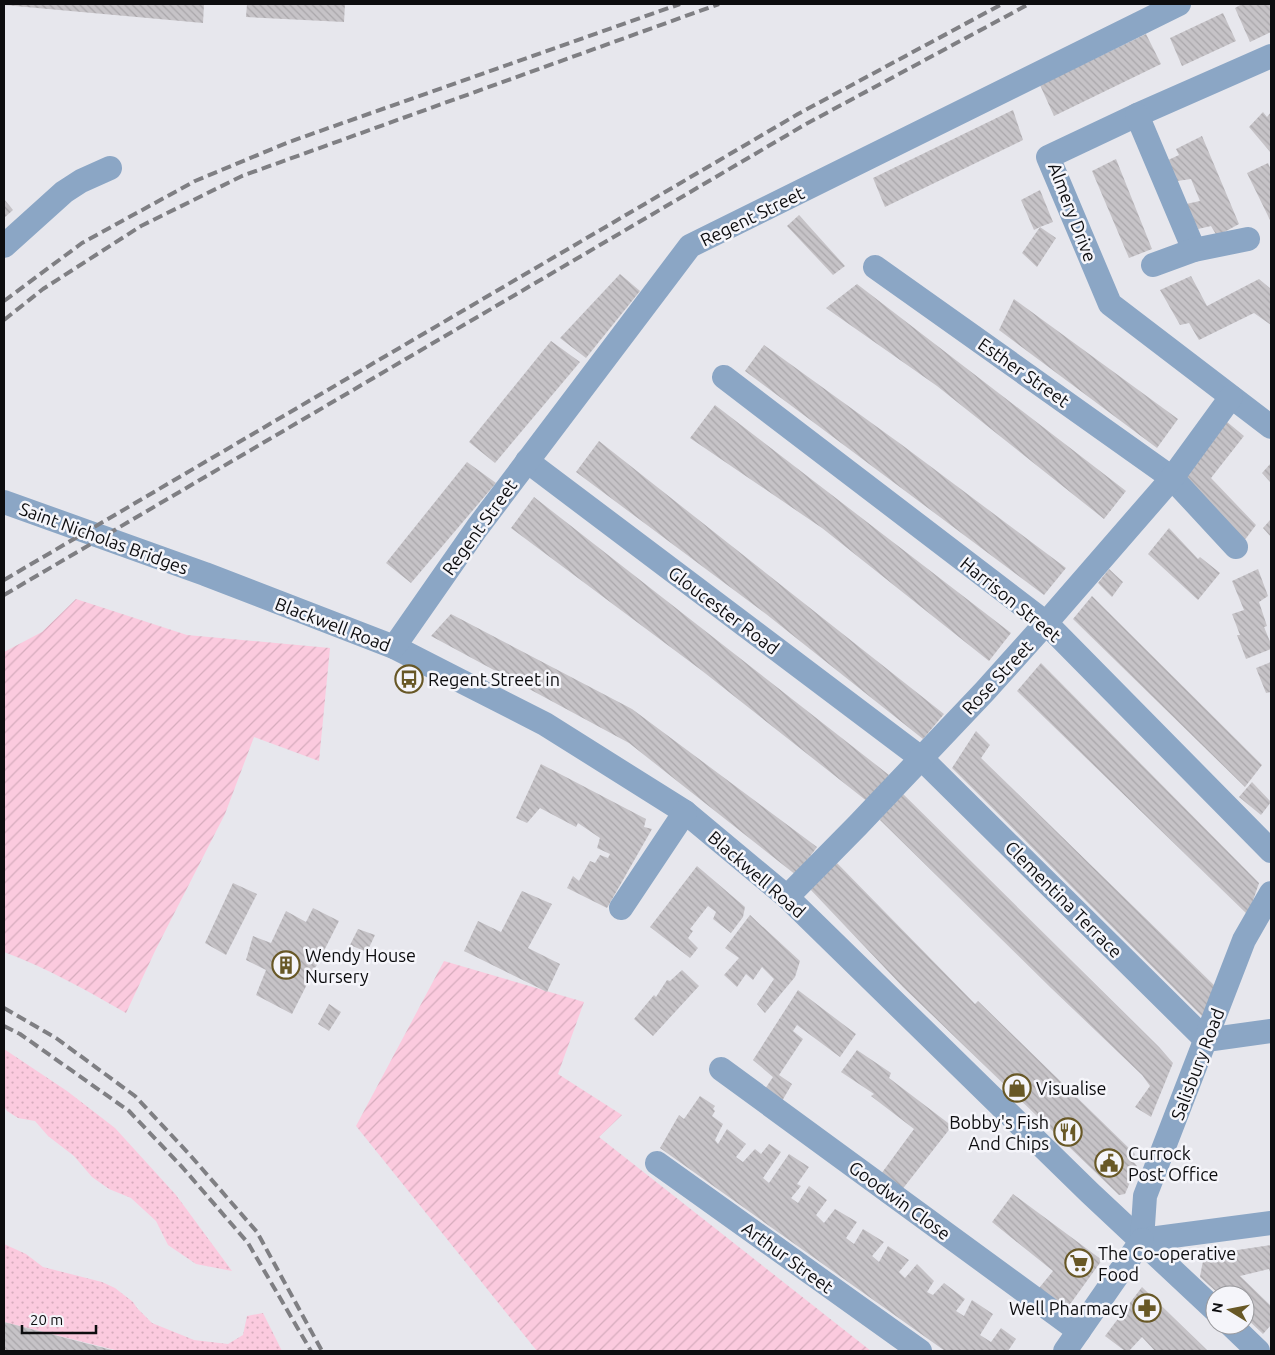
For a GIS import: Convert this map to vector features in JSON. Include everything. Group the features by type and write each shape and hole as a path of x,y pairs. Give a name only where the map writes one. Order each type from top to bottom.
{"street":[{"name":"Regent Street","path":"394,647 477,528 690,246 1179,4"},
{"name":"Almery Drive","path":"1271,56 1137,115 1048,157 1110,304 1271,427"},
{"path":"1137,115 1194,250"},
{"path":"4,246 64,192 110,168"},
{"path":"1153,264 1194,250 1248,239"},
{"name":"Esther Street","path":"875,267 1172,478 1236,547"},
{"name":"Harrison Street","path":"724,377 1046,623 1271,851"},
{"name":"Rose Street","path":"787,897 921,758 1046,623 1172,478 1231,397"},
{"name":"Gloucester Road","path":"527,461 921,758"},
{"name":"Saint Nicholas Bridges","path":"4,502 205,574"},
{"name":"Blackwell Road","path":"205,574 394,647 545,724 685,812 787,897 1083,1186 1205,1300"},
{"name":"Clementina Terrace","path":"921,758 1206,1040"},
{"path":"621,908 685,812"},
{"name":"Salisbury Road","path":"1142,1240 1145,1196 1244,940 1271,893"},
{"path":"1206,1040 1271,1031"},
{"name":"Goodwin Close","path":"721,1069 1079,1330"},
{"name":"Arthur Street","path":"657,1163 920,1351"},
{"path":"1065,1351 1142,1240 1271,1223"},
{"path":"1241,1335 1258,1351"}],"shaded area":[{"path":"76,599 187,635 330,648 319,761 254,737 225,814 156,949 126,1013 51,972 4,952 4,652 42,632"},
{"path":"444,961 584,1002 558,1074 622,1115 599,1137 871,1351 537,1351 356,1126"},
{"path":"4,1049 67,1091 115,1128 176,1195 232,1271 196,1264 168,1245 156,1221 131,1198 109,1189 92,1177 74,1156 48,1136 35,1121 18,1118 7,1111 4,1106"},
{"path":"4,1244 26,1254 43,1267 102,1282 115,1288 133,1302 152,1323 194,1340 228,1344 243,1335 247,1316 263,1313 282,1351 119,1351 4,1322"}],"building":[{"path":"4,4 204,4 203,23"},
{"path":"247,4 345,4 344,22 246,17"},
{"path":"1242,4 1271,4 1271,32 1250,42 1235,8"},
{"path":"1223,13 1236,41 1182,66 1170,38"},
{"path":"1146,34 1161,64 1054,116 1040,85"},
{"path":"1013,110 1023,140 885,207 873,178"},
{"path":"1263,112 1267,117 1271,112 1271,153 1249,127"},
{"path":"1202,136 1239,224 1217,236 1211,226 1198,229 1186,204 1200,201 1191,179 1177,181 1166,161 1179,155 1176,149"},
{"path":"1116,159 1152,249 1129,258 1092,171"},
{"path":"1268,163 1271,170 1270,220 1247,173"},
{"path":"1040,190 1053,222 1034,230 1021,200"},
{"path":"4,199 13,210 4,218"},
{"path":"799,215 845,266 833,275 787,226"},
{"path":"1040,227 1056,238 1037,267 1022,253"},
{"path":"620,274 640,291 586,358 560,338"},
{"path":"1191,276 1207,306 1259,279 1271,289 1271,325 1254,313 1199,340 1189,323 1180,325 1160,290"},
{"path":"857,284 1126,491 1104,519 937,386 826,308"},
{"path":"1014,299 1178,419 1157,448 999,330"},
{"path":"551,341 580,362 495,463 469,442"},
{"path":"764,345 902,445 1066,568 1044,595 745,371"},
{"path":"715,405 1011,633 989,661 822,528 690,438"},
{"path":"1226,421 1244,436 1211,478 1256,525 1244,541 1179,479"},
{"path":"599,441 944,714 923,739 766,614 576,472"},
{"path":"467,462 496,483 411,583 386,563"},
{"path":"1271,463 1271,483 1262,473"},
{"path":"534,497 889,775 868,802 701,670 511,528"},
{"path":"1271,519 1271,537 1263,528"},
{"path":"1169,528 1198,559 1200,557 1220,573 1198,600 1148,554"},
{"path":"1109,569 1123,582 1112,597 1098,583"},
{"path":"1258,569 1268,596 1259,602 1267,626 1264,627 1271,644 1271,649 1246,659 1232,614 1244,610 1232,581"},
{"path":"1092,596 1262,765 1245,787 1073,619"},
{"path":"451,614 632,709 817,847 796,875 629,743 431,636"},
{"path":"1271,662 1271,692 1266,693 1256,668"},
{"path":"1041,663 1259,883 1248,915 1017,691"},
{"path":"976,731 990,745 981,758 1218,989 1203,1017 952,768"},
{"path":"541,764 646,819 644,827 652,829 607,908 567,888 573,876 579,881 590,861 595,863 600,855 608,858 610,854 597,848 600,838 578,823 576,827 540,808 527,823 516,818"},
{"path":"1252,782 1271,802 1261,815 1239,797"},
{"path":"898,789 1173,1063 1151,1117 1135,1107 1150,1086 1142,1075 880,820"},
{"path":"835,861 975,1004 978,1001 1135,1154 1132,1160 1137,1166 1125,1194 1119,1195 903,987 809,888"},
{"path":"697,866 745,907 743,917 731,933 713,919 716,912 708,906 690,929 693,931 688,938 698,948 690,958 650,927"},
{"path":"233,883 257,894 226,955 205,943"},
{"path":"522,891 552,904 528,948 560,964 547,992 464,951 478,921 501,932"},
{"name":"Wendy House Nursery","path":"313,908 339,921 292,1014 256,995 266,970 246,960 253,936 271,943 286,911 306,922"},
{"path":"750,915 800,961 795,977 765,1013 757,1004 774,979 762,967 753,980 746,974 737,987 724,975 739,958 725,948"},
{"path":"358,929 375,935 367,952 350,945"},
{"path":"682,970 699,986 653,1036 634,1019 654,995 656,997 667,980 670,981"},
{"path":"798,990 856,1034 840,1057 797,1025 793,1031 803,1039 779,1075 792,1084 782,1101 765,1089 773,1077 753,1060"},
{"path":"329,1004 341,1012 329,1031 318,1024"},
{"path":"857,1050 891,1073 889,1078 952,1126 901,1191 881,1174 914,1129 871,1096 874,1094 841,1072"},
{"path":"700,1096 715,1106 712,1116 723,1124 715,1140 718,1144 727,1129 746,1144 736,1157 743,1162 755,1149 761,1154 769,1144 781,1152 763,1178 769,1183 789,1154 809,1167 797,1184 801,1186 791,1198 798,1203 809,1186 827,1200 816,1215 824,1223 835,1209 857,1222 846,1238 854,1244 863,1229 884,1242 872,1256 879,1262 888,1246 909,1260 899,1272 905,1278 917,1264 934,1281 927,1292 933,1295 944,1283 965,1299 956,1311 964,1316 972,1300 993,1314 980,1335 991,1342 1001,1328 1016,1339 1008,1351 945,1351 660,1148 679,1115 684,1119"},
{"path":"1013,1194 1102,1260 1063,1314 1035,1293 1053,1271 992,1222"},
{"path":"1271,1245 1271,1275 1269,1269 1240,1276 1249,1285 1209,1285 1200,1277 1204,1255"},
{"path":"1142,1287 1208,1351 1155,1351 1142,1337 1129,1351 1125,1351 1105,1336"},
{"path":"1255,1291 1271,1306 1271,1325 1263,1334 1255,1326"},
{"path":"4,1322 116,1351 4,1351"}],"railway":[{"path":"4,301 82,243 195,181 289,142 680,4"},
{"path":"4,320 43,289 141,226 242,176 719,4"},
{"path":"4,580 798,114 1002,4"},
{"path":"4,595 806,124 1029,4"},
{"path":"4,1008 56,1038 135,1096 190,1155 257,1232 322,1351"},
{"path":"4,1026 20,1034 129,1111 183,1168 248,1243 311,1351"}],"place":[{"name":"Regent Street in","path":"409,679"},
{"name":"Wendy House Nursery","path":"286,965"},
{"name":"Visualise","path":"1017,1088"},
{"name":"Bobby's Fish And Chips","path":"1068,1132"},
{"name":"Currock Post Office","path":"1109,1163"},
{"name":"The Co-operative Food","path":"1079,1263"},
{"name":"Well Pharmacy","path":"1147,1308"}]}
